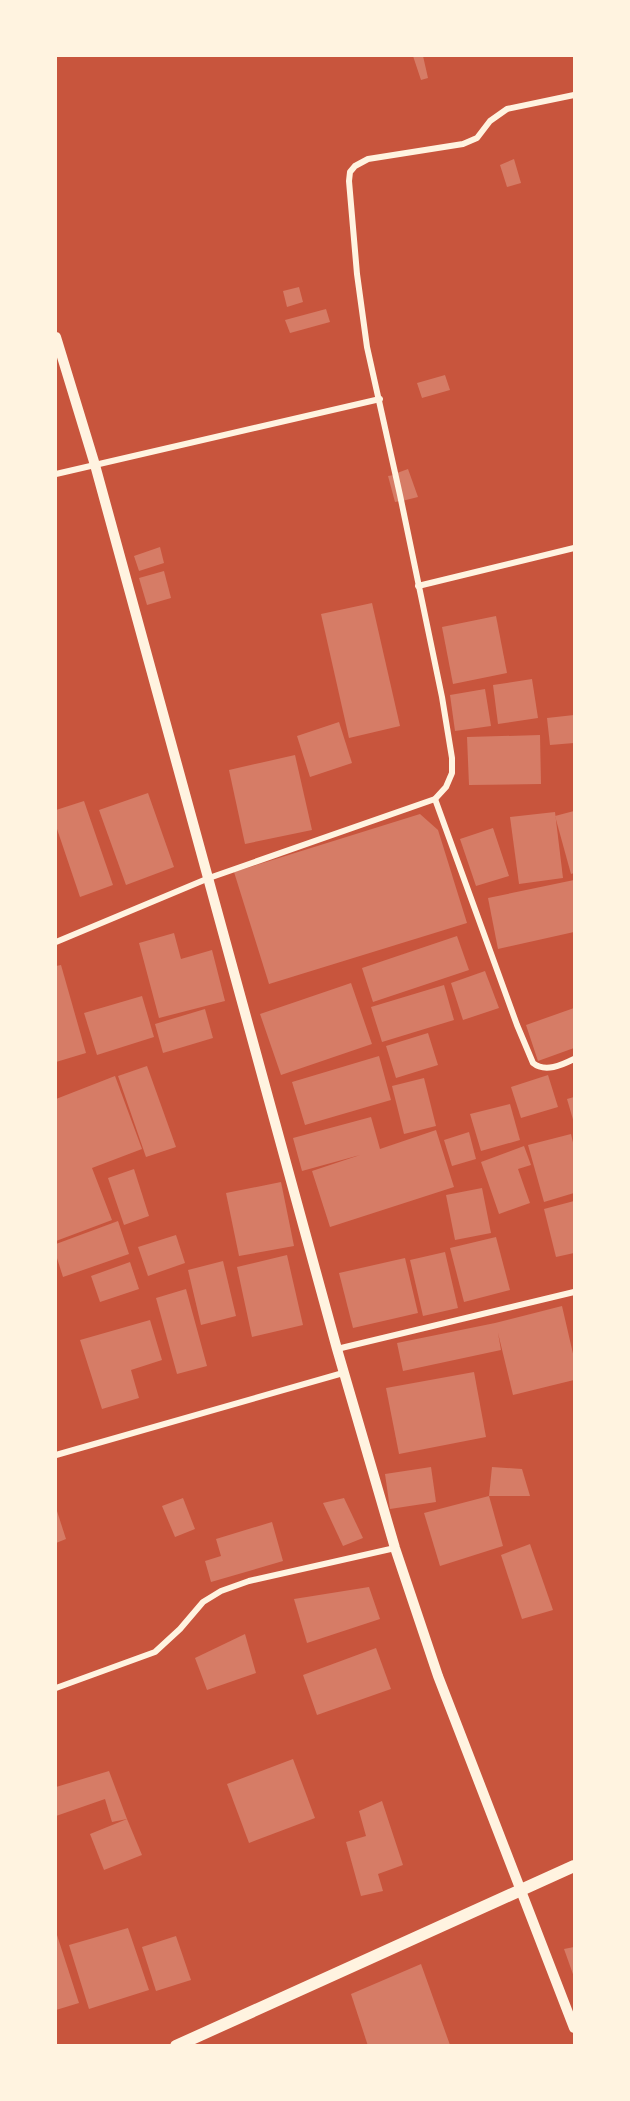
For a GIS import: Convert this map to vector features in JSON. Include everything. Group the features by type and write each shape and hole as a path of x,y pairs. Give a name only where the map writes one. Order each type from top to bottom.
{"main road":[{"path":"176,2046 574,1866"}],"street":[{"path":"56,942 209,878 435,799 446,788 452,773 452,758 442,697 380,399 367,347 360,295 350,172 355,166 368,159 463,144 477,138 490,121 507,109 574,95"},
{"path":"56,338 95,465 337,1349 395,1548 438,1676 574,2028"},
{"path":"56,474 380,399"},
{"path":"418,586 574,548"},
{"path":"435,799 533,1063 537,1067 556,1067 574,1059"},
{"path":"337,1349 574,1292"},
{"path":"56,1455 344,1373"},
{"path":"56,1688 155,1652 175,1634 203,1602 221,1591 249,1581 395,1548"}],"building":[{"path":"413,56 423,56 428,78 421,80"},
{"path":"514,159 521,183 507,187 500,165"},
{"path":"299,287 303,302 287,307 283,291"},
{"path":"326,309 330,322 290,333 285,320"},
{"path":"445,375 450,390 422,398 417,383"},
{"path":"408,469 418,497 402,501 397,473"},
{"path":"394,475 400,501 395,502 388,476"},
{"path":"160,547 164,563 139,571 134,556"},
{"path":"164,571 171,598 147,605 139,578"},
{"path":"372,603 400,726 349,738 321,614"},
{"path":"496,616 507,673 453,684 442,627"},
{"path":"532,679 538,718 498,724 493,685"},
{"path":"485,689 491,726 455,731 450,695"},
{"path":"574,715 574,743 550,745 547,718"},
{"path":"339,722 352,763 310,777 297,736"},
{"path":"540,735 541,784 469,785 467,737"},
{"path":"295,755 312,830 245,844 229,770"},
{"path":"148,793 174,867 126,885 99,810"},
{"path":"84,801 113,885 80,897 56,826 56,810"},
{"path":"574,811 574,873 571,874 555,816"},
{"path":"555,812 563,878 519,884 510,817"},
{"path":"420,814 438,830 467,923 269,984 234,872"},
{"path":"493,828 509,876 476,886 460,839"},
{"path":"574,880 574,932 498,949 488,898"},
{"path":"174,933 181,959 212,950 225,1001 159,1018 139,943"},
{"path":"457,936 469,970 373,1002 362,968"},
{"path":"61,965 86,1053 56,1062 56,966"},
{"path":"485,971 499,1008 463,1020 451,983"},
{"path":"351,983 372,1044 281,1075 260,1014"},
{"path":"444,985 454,1020 382,1042 371,1007"},
{"path":"142,996 154,1037 97,1055 84,1013"},
{"path":"574,1008 574,1048 538,1061 526,1025"},
{"path":"205,1009 213,1038 163,1053 155,1024"},
{"path":"428,1033 438,1065 396,1078 386,1046"},
{"path":"379,1056 391,1100 305,1125 292,1082"},
{"path":"147,1066 176,1147 146,1157 118,1076"},
{"path":"548,1075 558,1107 521,1118 511,1087"},
{"path":"115,1076 142,1149 92,1168 112,1220 56,1241 56,1099"},
{"path":"424,1078 436,1126 404,1134 392,1086"},
{"path":"574,1097 574,1123 567,1099"},
{"path":"510,1104 520,1140 481,1151 470,1114"},
{"path":"371,1117 380,1149 436,1130 454,1187 330,1227 312,1171 360,1155 302,1171 293,1138"},
{"path":"469,1132 476,1159 452,1166 444,1140"},
{"path":"571,1134 574,1147 574,1193 544,1202 528,1145"},
{"path":"524,1146 531,1165 518,1169 530,1203 499,1214 481,1162"},
{"path":"134,1169 149,1216 124,1225 108,1178"},
{"path":"281,1182 294,1246 239,1256 226,1193"},
{"path":"482,1188 491,1233 455,1240 446,1195"},
{"path":"574,1201 574,1253 556,1257 544,1209"},
{"path":"118,1221 129,1254 63,1277 56,1255 56,1244"},
{"path":"176,1235 185,1263 148,1276 138,1247"},
{"path":"496,1237 510,1290 464,1302 450,1248"},
{"path":"445,1252 458,1308 423,1316 410,1260"},
{"path":"287,1255 303,1325 252,1337 237,1267"},
{"path":"405,1258 418,1313 353,1328 339,1273"},
{"path":"223,1261 236,1316 201,1325 188,1270"},
{"path":"130,1262 139,1289 100,1302 91,1276"},
{"path":"186,1289 207,1366 177,1374 156,1298"},
{"path":"562,1306 574,1358 574,1380 513,1395 498,1333 501,1350 403,1371 397,1343 495,1323"},
{"path":"150,1320 162,1360 131,1370 139,1398 102,1409 80,1340"},
{"path":"474,1372 486,1437 399,1454 386,1388"},
{"path":"431,1467 436,1502 390,1509 385,1474"},
{"path":"492,1467 522,1469 530,1496 489,1496"},
{"path":"489,1496 503,1546 440,1566 424,1513"},
{"path":"183,1498 195,1529 175,1537 162,1506"},
{"path":"344,1498 363,1538 343,1546 323,1503"},
{"path":"56,1508 66,1539 56,1543"},
{"path":"272,1522 283,1561 211,1582 205,1561 221,1556 216,1539"},
{"path":"530,1544 553,1610 522,1619 501,1555"},
{"path":"369,1587 380,1619 307,1643 294,1599"},
{"path":"245,1634 256,1673 207,1690 195,1658"},
{"path":"376,1648 391,1689 317,1715 303,1675"},
{"path":"293,1759 315,1818 249,1843 227,1784"},
{"path":"109,1771 127,1819 112,1822 105,1799 56,1816 56,1787"},
{"path":"382,1801 403,1865 378,1874 383,1891 361,1896 346,1842 366,1836 359,1811"},
{"path":"127,1819 142,1855 104,1870 90,1834"},
{"path":"128,1928 149,1990 89,2009 69,1945"},
{"path":"56,1932 79,2003 56,2010"},
{"path":"176,1936 191,1980 156,1991 142,1947"},
{"path":"574,1947 574,1977 564,1949"},
{"path":"421,1964 450,2045 368,2046 351,1994"}]}
